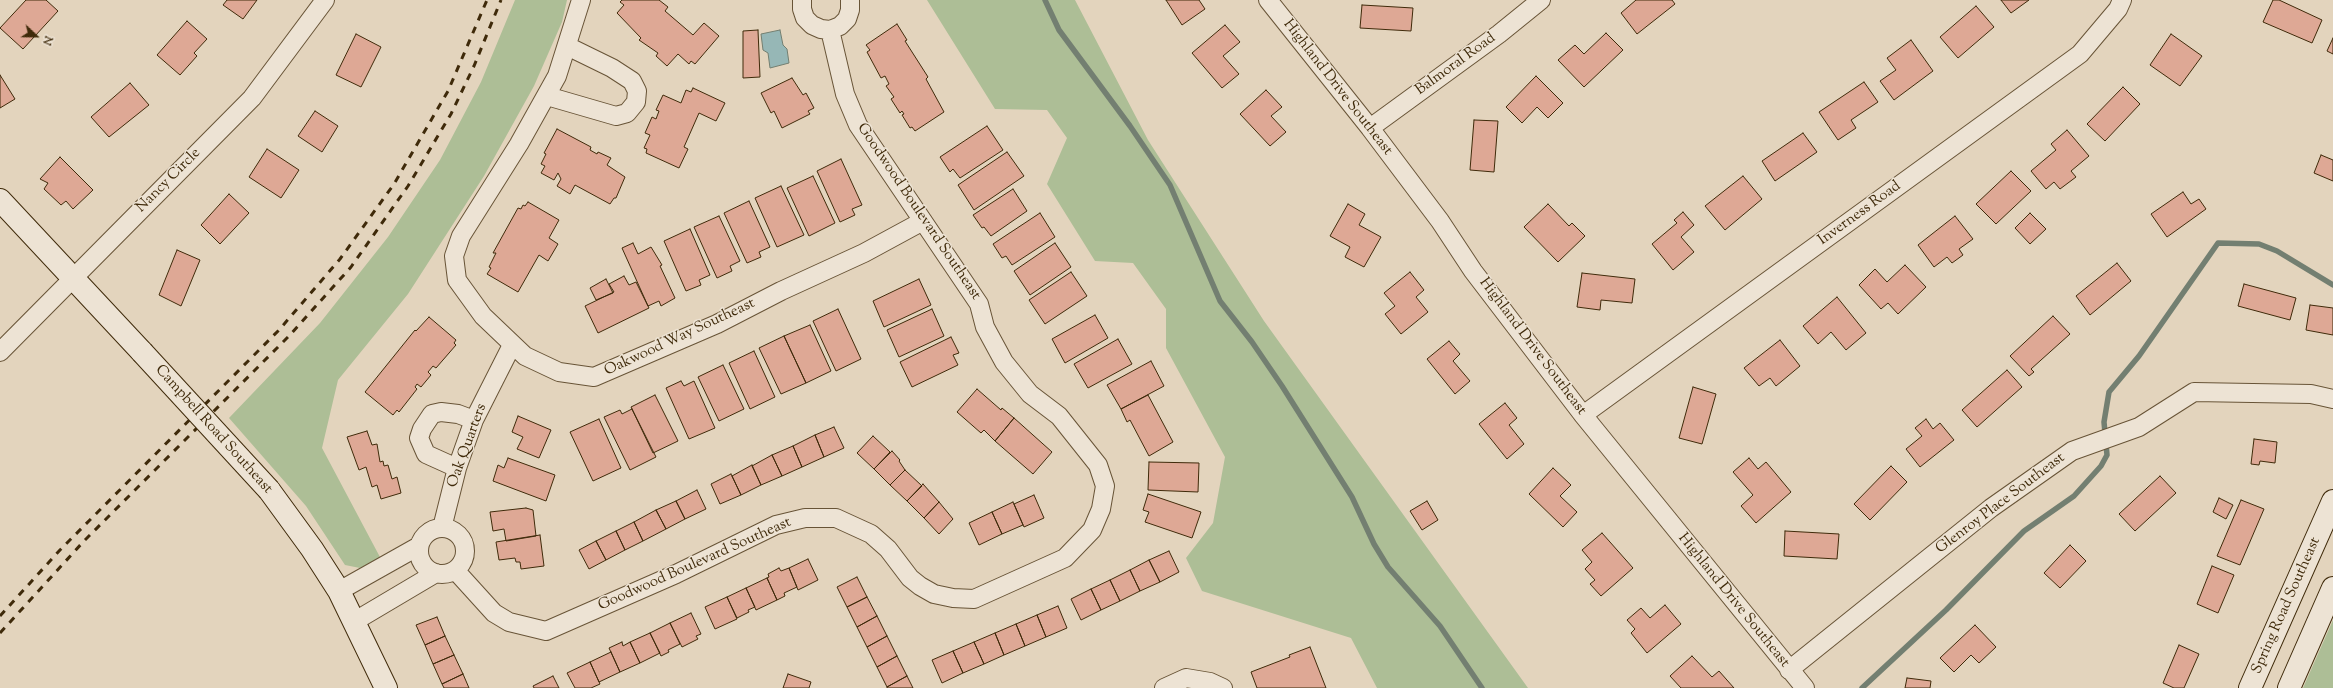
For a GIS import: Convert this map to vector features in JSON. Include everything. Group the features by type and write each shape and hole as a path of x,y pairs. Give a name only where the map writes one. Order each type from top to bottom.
{"street":[{"name":"Nancy Circle","path":"0,352 252,98 325,0"},
{"name":"Oakwood Way Southeast","path":"581,0 557,76 547,96 461,236 454,256 457,280 483,316 525,356 559,372 593,378 717,324 781,291 864,253 923,222"},
{"path":"802,0 802,9 805,18 812,25 821,29 830,30 840,26 847,19 850,10 850,0"},
{"name":"Highland Drive Southeast","path":"1268,0 1370,128 1440,221 1473,270 1583,414 1805,688"},
{"name":"Balmoral Road","path":"1370,128 1498,34 1541,0"},
{"name":"Inverness Road","path":"1583,414 2080,54 2118,9 2122,0"},
{"name":"Goodwood Boulevard Southeast","path":"455,570 494,613 509,622 546,631 681,571 776,525 805,518 836,518 873,535 888,549 910,578 920,586 934,594 953,598 974,599 1065,558 1092,530 1101,509 1105,486 1098,465 1059,416 1030,394 1004,362 985,327 979,304 858,125 845,94 830,30"},
{"path":"547,96 616,116 627,113 636,102 637,91 632,81 612,68 567,46"},
{"name":"Campbell Road Southeast","path":"0,200 269,490 312,549 339,590 355,620 386,688"},
{"name":"Oak Quarters","path":"442,528 457,468 474,420 512,345"},
{"name":"Glenroy Place Southeast","path":"1790,670 1991,508 2072,452 2139,427 2194,392 2311,394 2333,399"},
{"path":"457,468 426,454 419,438 422,429 432,414 441,412 449,412 474,420"},
{"name":"Spring Road Southeast","path":"2250,688 2333,502"},
{"path":"339,590 419,546 427,533 442,528 457,534 463,544 464,556 455,570 449,573 436,573 355,620"},
{"path":"419,546 419,553 424,566 436,573"},
{"path":"2288,688 2333,588"},
{"path":"1164,688 1186,678 1210,682 1224,688"}],"green space":[{"path":"515,0 567,0 562,22 534,86 484,176 408,294 338,380 322,448 381,559 360,568 345,565 306,506 229,418 320,323 388,237 440,160 481,82"},
{"path":"927,0 1075,0 1148,140 1264,321 1528,688 1377,688 1351,638 1202,591 1186,558 1213,523 1225,457 1166,348 1166,309 1133,263 1095,261 1047,184 1067,138 1047,110 995,109"},
{"path":"2333,620 2333,688 2303,688"}],"water":[{"path":"780,30 783,45 787,49 789,63 770,68 768,53 763,50 761,34"}],"building":[{"path":"26,0 46,0 58,11 23,49 0,28"},
{"path":"227,0 257,0 243,19 223,5"},
{"path":"622,0 659,0 668,7 665,11 693,35 704,23 719,36 695,64 691,61 689,64 678,54 667,66 656,56 658,53 639,40 641,38 617,13 624,5 620,2"},
{"path":"1166,0 1199,0 1205,9 1182,25"},
{"path":"1636,0 1672,0 1675,4 1637,34 1621,13"},
{"path":"2001,0 2029,0 2011,13"},
{"path":"2273,0 2279,0 2322,20 2312,43 2263,22"},
{"path":"1362,5 1413,8 1411,31 1360,28"},
{"path":"1976,6 1994,27 1958,58 1940,37"},
{"path":"187,21 207,39 194,53 197,56 180,75 157,55"},
{"path":"897,24 907,40 905,41 928,77 926,79 944,112 915,131 912,127 910,128 902,115 904,114 902,111 900,113 891,99 894,97 886,86 889,84 885,76 881,78 867,52 870,50 866,45"},
{"path":"1225,25 1240,42 1223,56 1239,74 1222,88 1192,53"},
{"path":"758,30 760,77 743,78 743,31"},
{"path":"1606,33 1623,50 1584,87 1558,60 1575,45 1584,54"},
{"path":"356,34 381,47 361,87 336,75"},
{"path":"2171,34 2202,56 2180,86 2150,65"},
{"path":"2333,38 2333,54 2327,51"},
{"path":"1911,40 1933,71 1894,100 1880,81 1896,70 1887,58"},
{"path":"0,75 15,99 0,108"},
{"path":"1536,76 1563,103 1548,118 1537,107 1522,123 1506,107"},
{"path":"792,78 803,95 806,93 814,108 808,111 810,114 782,128 774,111 771,113 761,93"},
{"path":"1864,82 1878,102 1851,120 1856,128 1838,140 1819,112"},
{"path":"130,83 149,105 109,137 91,117"},
{"path":"2123,87 2140,104 2105,141 2087,124"},
{"path":"693,88 725,103 716,121 699,113 684,147 688,149 679,168 646,153 647,149 644,148 650,135 645,133 652,117 656,119 659,111 656,110 663,95 681,103 686,90 691,92"},
{"path":"1266,90 1282,107 1271,116 1286,132 1270,146 1240,114"},
{"path":"315,111 338,126 322,152 298,136"},
{"path":"1474,120 1498,121 1494,172 1470,170"},
{"path":"987,126 1003,150 960,178 953,169 950,172 940,157"},
{"path":"557,129 591,147 590,150 597,154 598,152 611,158 607,165 625,177 616,198 614,198 610,204 575,185 570,194 557,186 561,179 558,173 554,180 541,173 545,166 541,164 546,154 544,153"},
{"path":"2067,130 2089,156 2071,171 2076,177 2060,189 2054,182 2046,189 2031,171 2056,150 2051,144"},
{"path":"1803,133 1817,152 1775,181 1762,161"},
{"path":"267,149 299,170 281,198 249,177"},
{"path":"1007,152 1024,176 974,210 958,185"},
{"path":"2321,155 2333,160 2333,181 2314,173"},
{"path":"60,157 93,190 73,209 66,201 61,205 44,189 48,183 40,179"},
{"path":"841,159 862,205 852,209 855,215 840,222 817,171"},
{"path":"2011,171 2031,191 1996,224 1976,204"},
{"path":"813,176 835,223 809,236 787,188"},
{"path":"1743,176 1762,199 1725,230 1705,206"},
{"path":"781,186 804,235 777,247 755,198"},
{"path":"1013,189 1027,211 991,236 984,227 982,228 973,215"},
{"path":"2183,192 2191,204 2199,199 2206,209 2167,237 2151,214"},
{"path":"229,194 249,213 220,244 201,225"},
{"path":"749,201 770,247 759,252 761,257 747,263 724,213"},
{"path":"528,202 559,220 549,238 558,244 548,261 539,255 518,292 487,274 491,268 489,267 496,253 493,253 518,208 521,209 523,205 525,206"},
{"path":"1348,204 1365,214 1359,225 1381,237 1364,267 1345,257 1350,247 1330,236"},
{"path":"1548,204 1569,226 1572,223 1585,236 1558,262 1524,227"},
{"path":"1683,212 1694,225 1681,237 1694,252 1673,270 1652,244 1677,223 1674,220"},
{"path":"1040,213 1055,237 1012,265 1006,256 1002,258 993,244"},
{"path":"2030,213 2046,229 2030,244 2015,228"},
{"path":"719,216 740,261 730,266 732,271 717,278 694,227"},
{"path":"1955,216 1973,239 1959,249 1963,255 1952,263 1947,257 1934,267 1918,245"},
{"path":"690,229 710,275 699,280 701,285 686,291 664,241"},
{"path":"633,243 638,254 651,247 662,265 660,266 675,298 661,306 659,301 648,306 622,248"},
{"path":"1055,243 1071,267 1030,295 1014,271"},
{"path":"177,250 200,260 181,306 159,295"},
{"path":"2117,263 2131,281 2090,315 2076,296"},
{"path":"1905,265 1926,287 1898,314 1888,303 1881,309 1859,285 1875,269 1887,282"},
{"path":"1071,272 1087,296 1045,324 1029,300"},
{"path":"1410,272 1424,290 1416,297 1428,312 1401,334 1385,314 1395,306 1384,293"},
{"path":"1582,273 1635,279 1632,303 1601,300 1600,310 1577,307"},
{"path":"624,276 629,285 636,282 649,308 598,333 585,306 614,292 609,284"},
{"path":"606,279 613,293 596,300 590,288"},
{"path":"919,279 931,305 884,327 873,301"},
{"path":"2244,284 2296,298 2290,320 2238,306"},
{"path":"1837,297 1866,333 1846,350 1831,332 1818,344 1803,326"},
{"path":"2310,305 2333,308 2333,335 2306,330"},
{"path":"838,309 861,359 836,371 813,321"},
{"path":"932,309 944,336 899,357 887,330"},
{"path":"1095,315 1108,338 1065,363 1052,339"},
{"path":"2053,316 2070,334 2031,369 2034,372 2029,376 2010,356"},
{"path":"429,317 456,340 454,343 456,345 436,368 433,366 428,372 431,375 421,387 417,384 415,387 417,389 399,412 397,410 393,415 365,392 415,330 416,331"},
{"path":"810,325 831,371 806,383 784,336"},
{"path":"784,336 806,383 781,394 759,348"},
{"path":"951,337 959,353 953,355 958,365 912,387 900,362"},
{"path":"1118,339 1132,364 1088,388 1074,364"},
{"path":"1780,340 1800,366 1776,386 1770,378 1759,386 1744,368"},
{"path":"1449,341 1460,354 1453,361 1470,381 1455,394 1427,359"},
{"path":"754,351 775,397 750,409 729,363"},
{"path":"1151,361 1164,386 1121,409 1107,385"},
{"path":"723,365 744,409 719,421 698,377"},
{"path":"2007,370 2022,387 1977,427 1962,410"},
{"path":"681,381 684,386 694,381 715,428 689,439 666,388"},
{"path":"1693,387 1716,394 1702,444 1679,438"},
{"path":"977,389 1001,410 1002,408 1014,418 995,441 984,430 981,433 957,412"},
{"path":"655,395 678,441 653,453 631,407"},
{"path":"1148,395 1173,442 1149,456 1130,420 1127,422 1121,409"},
{"path":"1505,403 1517,418 1509,425 1524,444 1507,459 1479,424"},
{"path":"632,409 656,457 630,470 604,417 620,410 622,414"},
{"path":"518,416 551,430 539,458 517,449 523,437 512,432"},
{"path":"1014,418 1052,452 1033,474 995,441"},
{"path":"599,419 621,468 593,481 570,432"},
{"path":"1926,419 1933,429 1940,423 1954,440 1920,467 1906,449 1922,436 1915,428"},
{"path":"834,427 844,448 824,457 815,435"},
{"path":"367,431 372,445 377,444 380,462 383,461 384,466 388,465 392,479 397,477 401,493 381,499 377,485 372,487 366,467 359,470 347,437"},
{"path":"815,435 824,457 802,467 793,446"},
{"path":"873,436 890,452 874,469 857,453"},
{"path":"2254,439 2277,442 2275,463 2260,461 2259,465 2251,464"},
{"path":"793,446 802,467 782,476 772,455"},
{"path":"892,451 900,460 899,461 905,470 890,485 874,469"},
{"path":"772,455 782,476 761,485 752,466"},
{"path":"508,458 555,475 546,501 493,481 498,465 504,468"},
{"path":"1749,458 1758,469 1766,462 1791,492 1756,523 1741,506 1753,495 1733,472"},
{"path":"1149,462 1199,463 1198,492 1148,490"},
{"path":"752,465 761,485 741,495 732,476"},
{"path":"1891,466 1907,482 1870,520 1854,504"},
{"path":"1553,468 1571,485 1560,496 1577,512 1563,527 1529,494"},
{"path":"905,470 922,486 907,501 890,485"},
{"path":"731,474 741,495 720,504 711,484"},
{"path":"2160,476 2176,493 2135,531 2119,514"},
{"path":"923,484 939,502 924,518 907,501"},
{"path":"697,490 706,509 685,519 676,501"},
{"path":"1148,494 1201,512 1192,538 1145,522 1149,512 1143,510"},
{"path":"1034,495 1044,518 1024,527 1014,504"},
{"path":"2219,498 2233,505 2226,519 2213,512"},
{"path":"2241,500 2264,509 2240,565 2217,556"},
{"path":"676,501 685,519 666,529 656,510"},
{"path":"1427,501 1438,520 1422,530 1410,511"},
{"path":"939,502 953,519 939,534 924,518"},
{"path":"1013,502 1023,525 1002,534 992,512"},
{"path":"526,508 533,510 536,536 506,541 504,529 493,531 490,512"},
{"path":"656,510 666,529 643,541 634,522"},
{"path":"992,512 1002,534 979,545 969,523"},
{"path":"634,522 643,541 625,550 616,531"},
{"path":"616,531 625,550 606,560 596,541"},
{"path":"1785,531 1839,534 1837,559 1784,556"},
{"path":"1602,533 1633,568 1601,596 1590,584 1595,580 1585,569 1592,562 1582,550"},
{"path":"540,535 544,566 521,569 520,562 516,562 515,558 499,560 496,542"},
{"path":"596,541 606,560 589,569 579,550"},
{"path":"2070,545 2086,561 2060,588 2044,573"},
{"path":"1169,551 1179,572 1160,582 1149,560"},
{"path":"808,559 818,580 798,590 789,568"},
{"path":"1149,560 1160,582 1140,591 1130,570"},
{"path":"2212,566 2234,575 2218,613 2197,604"},
{"path":"779,568 781,571 789,568 797,587 784,593 785,596 777,600 767,578 769,577 768,574"},
{"path":"1130,570 1140,591 1120,601 1110,580"},
{"path":"857,577 867,597 847,607 837,587"},
{"path":"767,578 777,600 756,610 746,588"},
{"path":"1110,580 1120,601 1101,610 1091,589"},
{"path":"746,588 755,607 737,618 727,597"},
{"path":"1091,589 1101,610 1081,620 1071,599"},
{"path":"727,597 737,619 715,629 705,607"},
{"path":"867,597 877,616 857,627 847,607"},
{"path":"1665,605 1681,624 1647,653 1631,633 1635,629 1627,620 1641,608 1650,618"},
{"path":"1058,606 1067,628 1046,637 1037,615"},
{"path":"691,613 701,634 696,636 698,639 682,647 670,623"},
{"path":"1037,615 1046,637 1025,646 1016,624"},
{"path":"877,616 887,636 867,647 857,627"},
{"path":"437,617 445,636 425,645 416,625"},
{"path":"670,623 680,644 668,650 669,652 661,656 650,633"},
{"path":"1016,624 1025,646 1004,655 995,633"},
{"path":"1975,625 1996,647 1979,663 1971,655 1954,672 1940,658"},
{"path":"650,633 660,653 640,663 630,642"},
{"path":"995,633 1004,655 984,664 974,642"},
{"path":"445,636 454,655 433,664 425,645"},
{"path":"887,636 897,656 877,667 867,647"},
{"path":"622,642 623,646 630,642 640,663 620,672 609,648"},
{"path":"974,642 984,664 963,673 953,651"},
{"path":"2179,645 2199,654 2184,688 2174,688 2163,683"},
{"path":"1310,647 1326,688 1257,688 1251,672 1290,657 1289,655"},
{"path":"953,651 963,673 942,683 932,660"},
{"path":"611,652 620,672 599,682 590,662"},
{"path":"454,655 463,674 442,684 433,664"},
{"path":"897,656 907,676 887,687 877,667"},
{"path":"1692,656 1712,677 1719,671 1734,688 1681,688 1670,676"},
{"path":"590,662 600,684 591,688 575,688 567,673"},
{"path":"463,674 469,688 444,688 442,684"},
{"path":"788,674 811,682 809,688 783,688"},
{"path":"553,676 559,688 534,688 533,686"},
{"path":"907,676 913,688 887,688 887,687"},
{"path":"1907,678 1931,681 1930,688 1905,688"}],"waterway":[{"path":"1045,0 1059,30 1130,126 1170,185 1220,301 1252,342 1282,386 1352,497 1374,544 1388,567 1440,626 1482,688"},
{"path":"1862,688 1946,610 2024,531 2074,496 2101,466 2107,455 2104,422 2109,392 2139,356 2218,243 2259,244 2277,251 2333,285"}],"railway":[{"path":"0,616 60,550 279,330 340,259 394,184 448,91 487,0"},
{"path":"0,633 84,541 289,336 351,267 408,186 451,114 474,66 501,0"}]}
